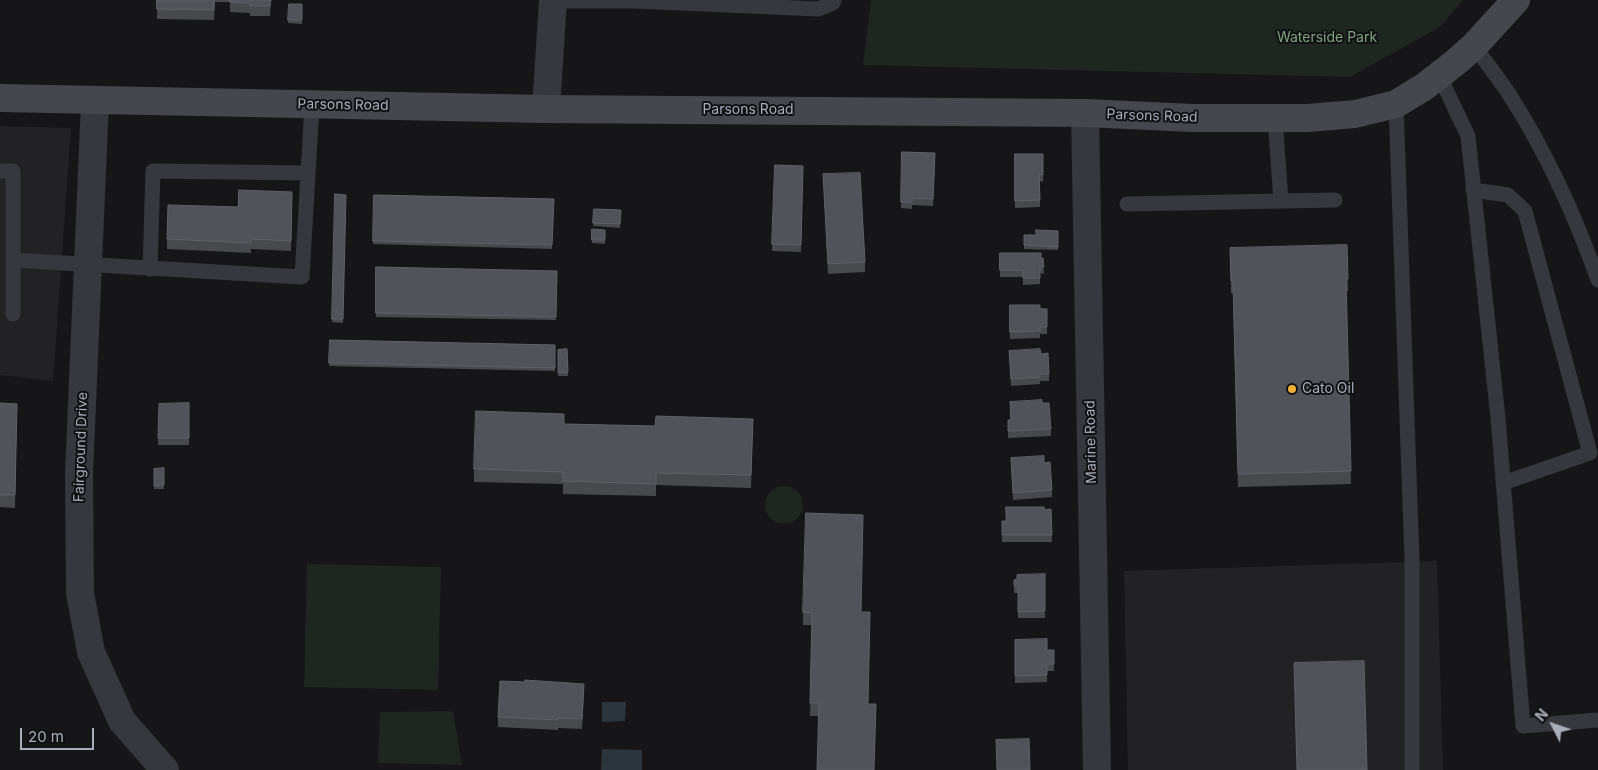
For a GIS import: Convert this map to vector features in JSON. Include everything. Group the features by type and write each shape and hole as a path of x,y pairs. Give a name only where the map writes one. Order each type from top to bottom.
{"street":[{"name":"Parsons Road","path":"0,98 312,105 1085,113 1193,118 1308,118 1355,114 1396,104 1438,75 1474,46 1516,0"},
{"path":"546,108 553,1"},
{"name":"Fairground Drive","path":"95,101 79,473 80,593 91,652 122,721 165,770"},
{"name":"Marine Road","path":"1085,113 1097,770"}],"lane":[{"path":"553,1 635,0 818,9 833,3 834,0"},
{"path":"1474,46 1513,100 1542,151 1581,232 1598,280"},
{"path":"1438,75 1468,136 1498,418 1524,726 1598,720"},
{"path":"1396,104 1412,560 1412,770"},
{"path":"13,260 302,276 312,105"},
{"path":"1276,118 1281,201"},
{"path":"0,171 13,171 13,314"},
{"path":"150,269 153,171 308,173"},
{"path":"1473,190 1508,195 1525,211 1590,453 1503,483"},
{"path":"1127,204 1334,200"}],"shaded area":[{"path":"0,126 71,128 53,381 0,375"},
{"path":"1437,561 1443,770 1128,770 1124,571"},
{"path":"602,702 626,702 625,721 602,722"},
{"path":"602,749 642,750 642,770 601,770"}],"green space":[{"name":"Waterside Park","path":"871,0 1463,0 1440,27 1350,77 863,65"},
{"path":"784,486 791,487 797,492 802,498 802,512 797,518 791,523 784,524 777,523 771,518 766,512 765,505 766,498 771,492 777,487"},
{"path":"307,564 441,567 438,690 304,687"},
{"path":"453,711 462,765 378,763 380,712"}],"building":[{"path":"157,0 214,0 214,10 157,9"},
{"path":"230,0 271,0 270,6 250,6 250,3 230,2"},
{"path":"289,4 302,4 302,20 288,20"},
{"path":"902,152 935,153 933,199 912,198 912,202 901,202"},
{"path":"1015,154 1043,154 1043,175 1039,174 1040,200 1015,201"},
{"path":"775,165 803,166 801,245 772,244"},
{"path":"860,173 865,262 828,264 823,174"},
{"path":"239,190 292,192 291,241 251,239 251,243 167,239 168,205 238,207"},
{"path":"335,194 346,195 343,319 332,319"},
{"path":"374,195 554,199 552,245 373,241"},
{"path":"594,209 621,210 620,224 593,223"},
{"path":"592,229 605,230 605,240 592,240"},
{"path":"1036,230 1058,231 1058,247 1024,245 1024,235 1036,235"},
{"name":"Cato Oil","path":"1347,245 1348,279 1346,279 1351,471 1238,474 1233,281 1231,281 1230,248"},
{"path":"1000,253 1041,253 1044,267 1040,267 1040,278 1023,278 1023,270 1000,270"},
{"path":"376,267 557,271 556,317 376,313"},
{"path":"1010,305 1040,305 1040,309 1047,309 1047,327 1040,327 1040,331 1010,332"},
{"path":"330,340 555,345 555,368 329,363"},
{"path":"567,349 568,372 558,373 558,350"},
{"path":"1040,349 1041,354 1048,353 1049,374 1040,374 1040,377 1011,379 1009,351"},
{"path":"1042,400 1042,403 1049,403 1051,429 1008,431 1008,420 1011,420 1010,402"},
{"path":"0,403 17,404 15,495 0,495"},
{"path":"189,403 189,438 158,438 159,404"},
{"path":"476,411 564,414 564,424 655,426 656,416 753,419 751,475 656,473 656,484 563,481 563,472 474,469"},
{"path":"1044,456 1044,463 1050,462 1052,490 1013,493 1011,458"},
{"path":"164,468 164,485 154,486 154,469"},
{"path":"1006,507 1044,507 1045,510 1051,509 1052,535 1002,535 1002,521 1006,521"},
{"path":"806,513 863,515 861,612 870,612 868,704 876,704 874,770 817,770 819,703 810,703 812,613 803,612"},
{"path":"1045,574 1045,611 1018,612 1018,586 1014,586 1014,580 1017,579 1017,575"},
{"path":"1047,639 1047,650 1054,650 1054,664 1047,664 1047,675 1015,676 1015,640"},
{"path":"1364,661 1367,770 1297,770 1294,663"},
{"path":"525,680 584,684 582,719 558,718 558,720 498,717 500,681 525,682"},
{"path":"1029,739 1030,770 997,770 996,740"}],"place":[{"name":"Cato Oil","path":"1292,389"}]}
